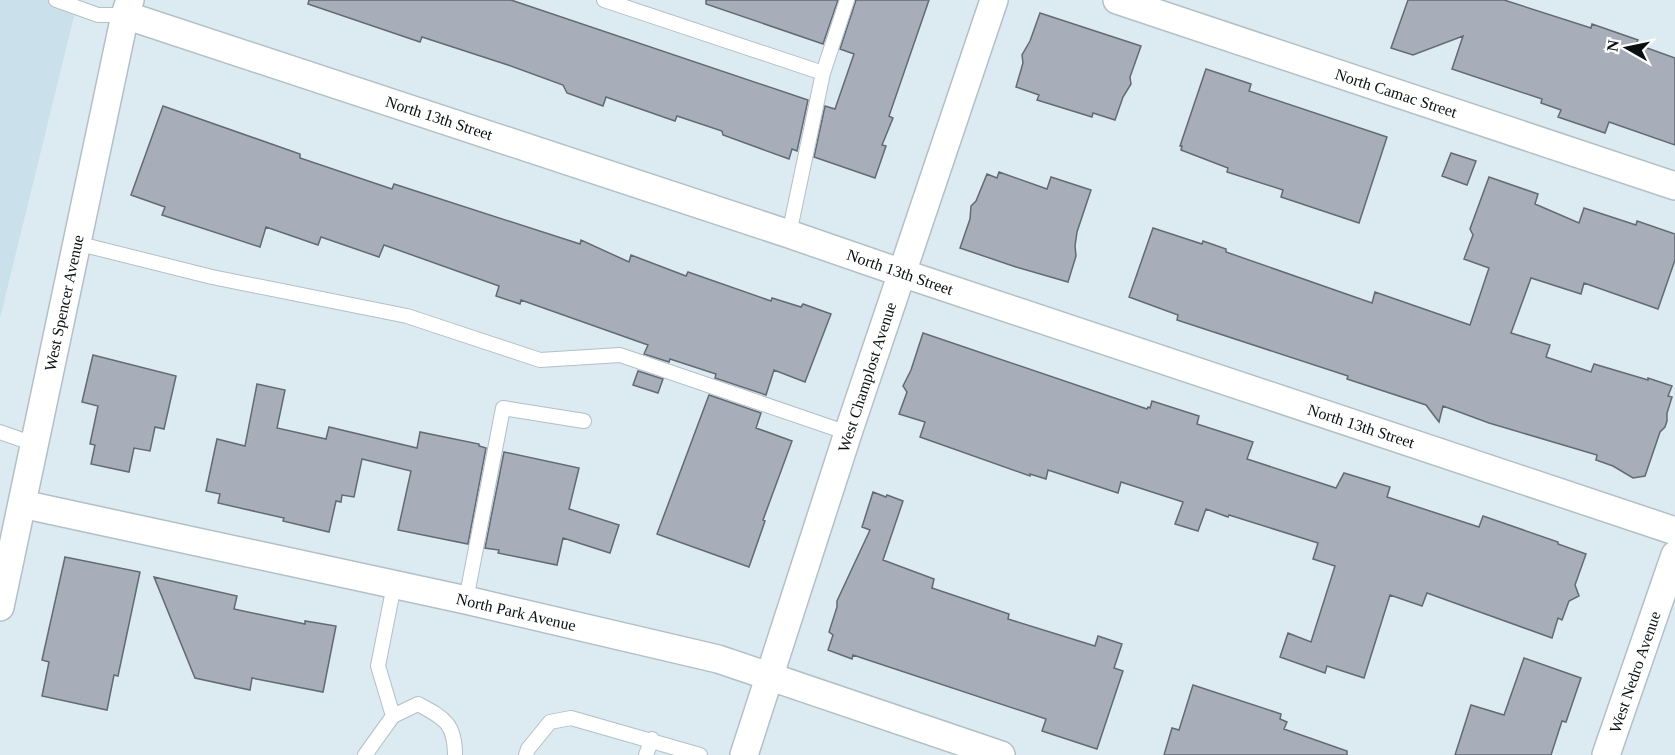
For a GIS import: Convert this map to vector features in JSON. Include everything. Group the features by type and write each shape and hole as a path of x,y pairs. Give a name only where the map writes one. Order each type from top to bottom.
{"street":[{"name":"West Champlost Avenue","path":"744,755 848,433 994,0"},
{"name":"North Camac Street","path":"1118,0 1675,186"},
{"name":"North 13th Street","path":"128,7 902,273 1675,531"},
{"name":"West Spencer Avenue","path":"0,607 128,7"},
{"name":"North Park Avenue","path":"22,504 466,600 718,658 1000,755"},
{"name":"West Nedro Avenue","path":"1606,755 1675,555"}],"lane":[{"path":"56,0 98,15 128,7"},
{"path":"604,0 823,73"},
{"path":"789,234 823,73 847,0"},
{"path":"76,243 212,277 407,316 540,360 620,355 848,433"},
{"path":"466,600 503,408 585,421"},
{"path":"0,432 34,444"},
{"path":"393,716 378,666 394,585"},
{"path":"365,755 393,716 418,704 444,718 455,741 455,755"},
{"path":"526,755 528,749 550,722 571,718 700,755"},
{"path":"646,755 652,740"}],"shaded area":[{"path":"0,0 78,0 0,318"}],"building":[{"path":"309,0 511,0 808,100 797,151 792,149 789,159 723,135 722,131 677,116 675,121 606,97 603,106 567,93 563,85 508,65 422,37 420,42 308,4"},
{"path":"706,0 838,0 823,44 706,4"},
{"path":"856,0 929,0 889,116 893,118 882,145 886,146 875,178 814,157 825,106 835,109 854,54 840,49"},
{"path":"1408,0 1504,0 1591,28 1592,24 1638,40 1636,44 1675,58 1675,145 1609,122 1605,133 1558,117 1561,110 1541,103 1542,99 1452,69 1463,36 1413,55 1391,48"},
{"path":"1040,13 1141,46 1130,77 1131,84 1123,97 1115,120 1093,113 1092,117 1037,100 1039,95 1016,87 1023,63 1022,55 1030,41"},
{"path":"1206,69 1251,84 1249,91 1387,137 1359,223 1281,197 1283,190 1227,172 1228,168 1181,150 1182,146 1180,146"},
{"path":"163,106 300,154 300,158 392,189 394,184 580,244 581,240 629,262 631,255 686,276 688,272 771,301 772,298 801,307 803,304 831,314 805,382 774,370 766,395 715,378 716,374 670,359 669,362 644,354 648,345 521,300 520,304 496,296 499,286 384,245 379,257 321,237 318,245 266,227 260,247 162,215 165,207 131,195"},
{"path":"1451,153 1476,161 1467,185 1442,176"},
{"path":"999,172 1047,189 1051,177 1091,190 1077,232 1076,256 1068,282 960,248 970,219 971,206 976,201 987,174 997,178"},
{"path":"1489,177 1538,194 1535,204 1579,223 1584,208 1636,225 1637,221 1675,234 1675,260 1658,309 1584,283 1581,294 1531,278 1511,333 1550,345 1546,357 1591,372 1594,364 1672,386 1668,396 1672,397 1667,421 1660,432 1645,476 1633,478 1613,466 1596,460 1597,455 1489,423 1443,406 1439,422 1426,405 1347,379 1348,376 1177,320 1178,315 1129,297 1153,228 1202,244 1203,241 1226,249 1226,252 1372,303 1375,292 1470,325 1489,268 1464,259 1473,235 1470,229"},
{"path":"923,333 1147,409 1150,408 1152,401 1199,416 1197,424 1253,442 1247,459 1336,488 1344,473 1390,487 1387,497 1479,527 1483,516 1558,542 1558,544 1586,554 1575,585 1579,596 1569,601 1562,620 1558,618 1552,638 1427,593 1422,606 1390,595 1364,678 1327,666 1325,673 1280,657 1288,633 1311,642 1335,566 1313,559 1318,543 1206,509 1198,531 1175,524 1183,502 1121,482 1118,493 1048,470 1046,479 1030,474 1030,476 920,437 925,422 899,414 907,392 903,386 911,370"},
{"path":"93,355 176,376 164,429 155,427 150,451 134,448 129,472 91,464 95,445 90,444 98,406 82,402"},
{"path":"638,371 663,379 658,393 633,385"},
{"path":"257,384 285,390 277,428 326,439 329,427 417,448 420,432 479,444 486,448 468,544 398,530 411,471 362,459 354,497 342,495 341,502 336,501 329,532 283,521 284,518 218,503 220,494 206,491 217,439 245,446"},
{"path":"709,395 761,413 756,428 792,441 763,520 765,521 749,567 657,534"},
{"path":"504,452 579,468 569,509 619,525 610,553 563,538 557,565 498,553 499,550 485,548"},
{"path":"873,492 903,501 883,560 934,579 932,588 1009,614 1008,619 1095,646 1098,636 1122,644 1114,668 1123,671 1097,749 1042,731 1046,719 853,655 852,659 828,650 833,635 829,632 837,601 870,530 862,527"},
{"path":"65,557 140,572 118,676 114,675 107,710 42,696 49,662 42,660"},
{"path":"154,577 237,596 234,609 305,624 305,621 336,626 323,692 252,678 250,690 195,678"},
{"path":"1524,658 1581,678 1566,722 1562,721 1551,755 1455,755 1471,705 1504,715"},
{"path":"1193,685 1281,714 1280,719 1287,722 1284,729 1347,751 1347,755 1164,755 1172,728 1179,730"}]}
